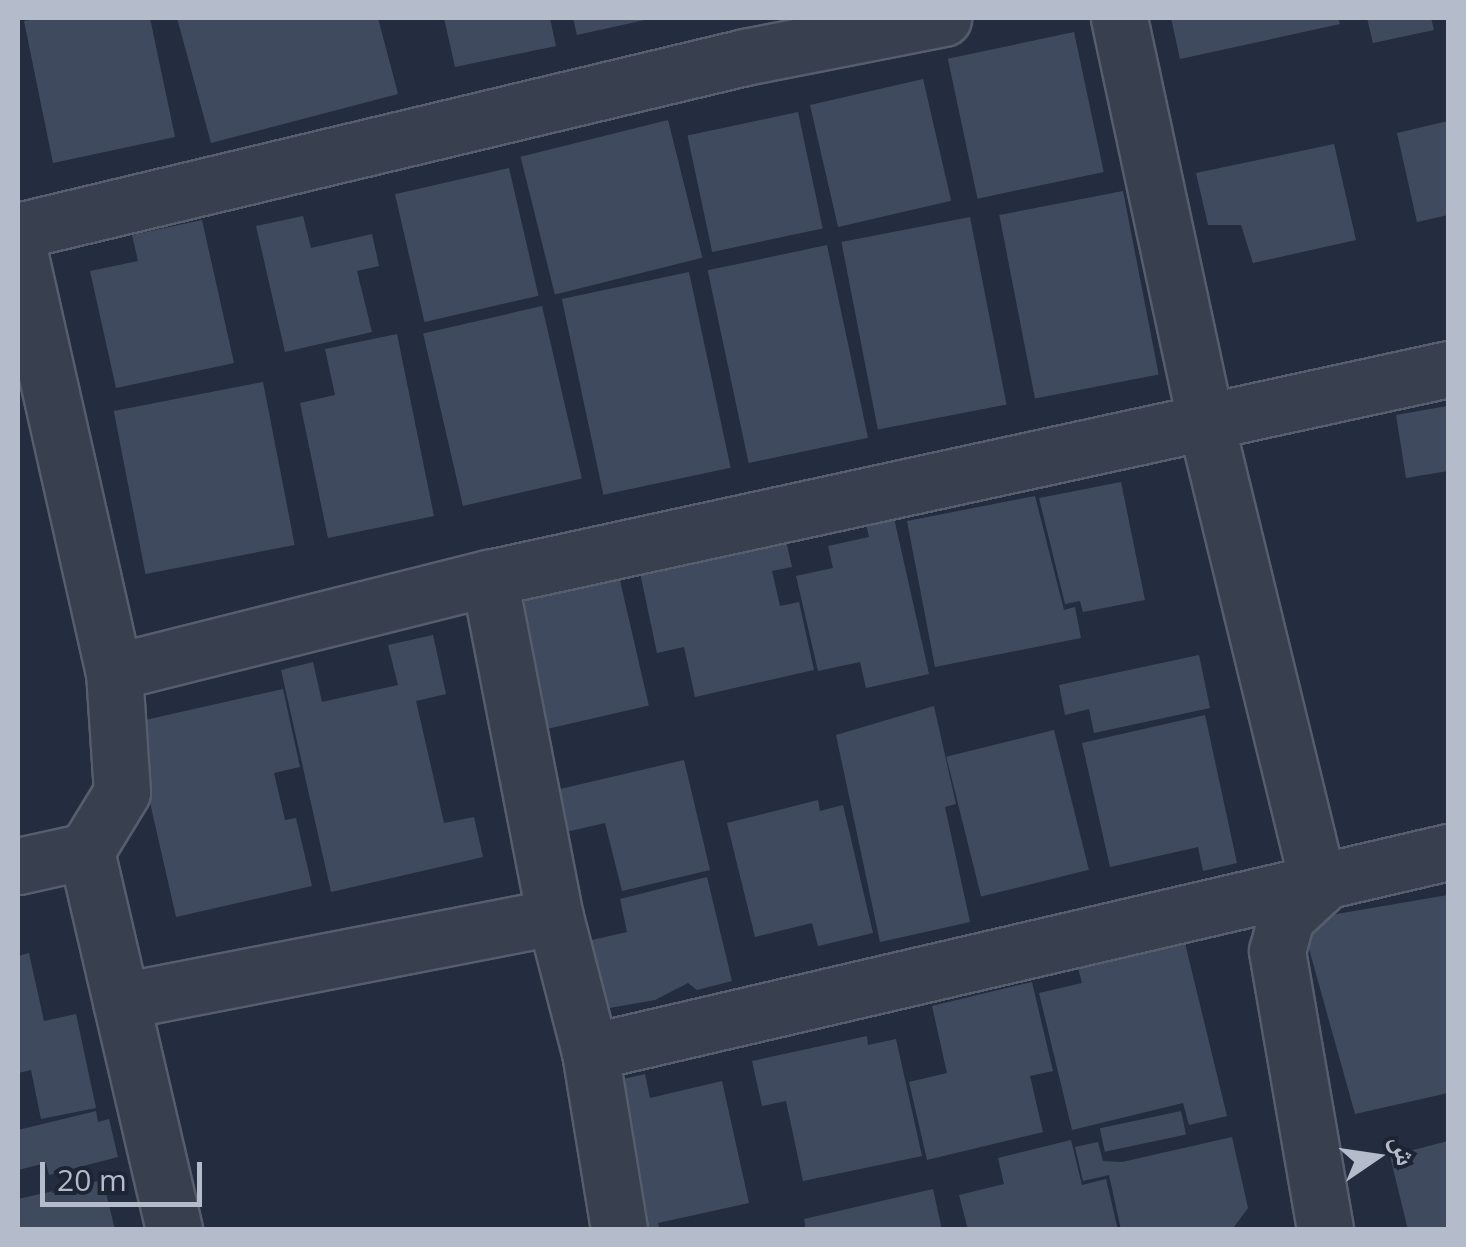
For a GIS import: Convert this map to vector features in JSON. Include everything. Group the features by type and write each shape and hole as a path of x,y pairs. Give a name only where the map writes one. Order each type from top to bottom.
{"street":[{"path":"18,231 740,37 943,18"},
{"path":"1119,18 1205,420 1319,887"},
{"path":"18,246 41,440 114,672 122,792 86,850 174,1230"},
{"path":"114,672 489,578 1448,369"},
{"path":"489,578 555,917 590,1052 619,1230"},
{"path":"18,866 86,850"},
{"path":"590,1052 1319,887 1448,852"},
{"path":"1319,887 1286,918 1277,951 1324,1230"},
{"path":"121,1001 555,917"}],"building":[{"path":"150,18 175,137 53,163 24,21"},
{"path":"177,18 378,18 398,94 211,143"},
{"path":"444,18 550,18 556,46 455,67"},
{"path":"573,18 648,18 649,19 577,35"},
{"path":"1171,18 1338,18 1340,24 1180,59"},
{"path":"1367,18 1431,18 1434,30 1373,43"},
{"path":"1074,32 1104,172 978,199 948,59"},
{"path":"923,79 951,201 838,227 810,105"},
{"path":"798,112 823,228 712,252 687,135"},
{"path":"668,120 702,258 555,295 521,157"},
{"path":"1448,121 1448,215 1417,222 1397,133"},
{"path":"1334,144 1356,240 1253,263 1241,225 1208,225 1196,173"},
{"path":"509,168 538,296 424,322 395,194"},
{"path":"1123,191 1159,375 1035,399 999,215"},
{"path":"303,216 311,248 372,234 379,266 357,271 372,332 285,352 256,226"},
{"path":"970,217 1006,404 878,429 841,242"},
{"path":"202,220 234,363 116,388 90,271 138,261 132,235"},
{"path":"827,245 868,438 749,463 708,270"},
{"path":"689,272 731,468 603,495 562,299"},
{"path":"542,306 582,478 463,506 423,333"},
{"path":"397,334 434,516 328,538 300,403 335,395 325,349"},
{"path":"263,382 295,545 145,574 114,411"},
{"path":"1447,406 1448,471 1406,478 1396,415"},
{"path":"1121,482 1145,600 1083,612 1080,601 1065,604 1039,498"},
{"path":"1035,496 1064,610 1075,607 1081,638 935,667 907,521"},
{"path":"894,518 929,674 866,688 860,662 818,671 796,576 833,568 828,546 869,537 866,524"},
{"path":"784,532 792,567 772,571 780,606 799,602 814,670 695,697 684,647 657,653 639,568"},
{"path":"618,572 649,705 534,732 503,599"},
{"path":"433,635 446,694 416,701 444,823 474,817 483,857 331,892 281,670 313,662 322,702 398,685 388,645"},
{"path":"1199,655 1210,708 1094,733 1089,709 1065,715 1059,685"},
{"path":"283,689 300,767 274,773 285,820 296,818 312,886 176,917 132,723"},
{"path":"934,706 956,804 945,807 970,922 880,942 836,735"},
{"path":"1205,715 1237,863 1203,871 1198,847 1110,867 1082,743"},
{"path":"1054,730 1089,870 981,897 946,757"},
{"path":"684,760 710,870 622,891 605,823 566,832 556,790"},
{"path":"818,800 820,811 843,805 873,933 818,946 812,923 755,937 727,823"},
{"path":"707,877 732,981 697,990 688,983 655,1000 587,1012 570,945 627,932 620,899"},
{"path":"1448,895 1448,1093 1355,1114 1301,920"},
{"path":"1184,939 1227,1116 1189,1125 1183,1103 1072,1130 1039,993 1082,983 1077,964"},
{"path":"29,953 44,1021 76,1014 96,1108 41,1119 31,1070 18,1073 18,956"},
{"path":"1032,982 1053,1071 1030,1076 1043,1132 927,1160 909,1082 947,1073 932,1006"},
{"path":"867,1036 868,1045 896,1039 922,1156 803,1181 786,1101 762,1106 752,1061"},
{"path":"645,1074 650,1098 722,1081 749,1203 658,1223 660,1230 629,1230 597,1085"},
{"path":"96,1111 98,1122 109,1119 118,1157 49,1175 46,1163 18,1170 18,1130"},
{"path":"1181,1111 1186,1134 1105,1152 1100,1128"},
{"path":"1232,1137 1248,1208 1234,1227 1224,1230 1121,1230 1109,1175 1083,1181 1075,1147 1098,1142 1103,1161 1122,1162"},
{"path":"1071,1140 1082,1185 1106,1179 1118,1230 968,1230 959,1195 1004,1184 998,1158"},
{"path":"1448,1141 1448,1230 1408,1230 1390,1156"},
{"path":"103,1180 115,1230 18,1230 18,1199"},
{"path":"933,1189 942,1230 806,1230 804,1219"}]}
